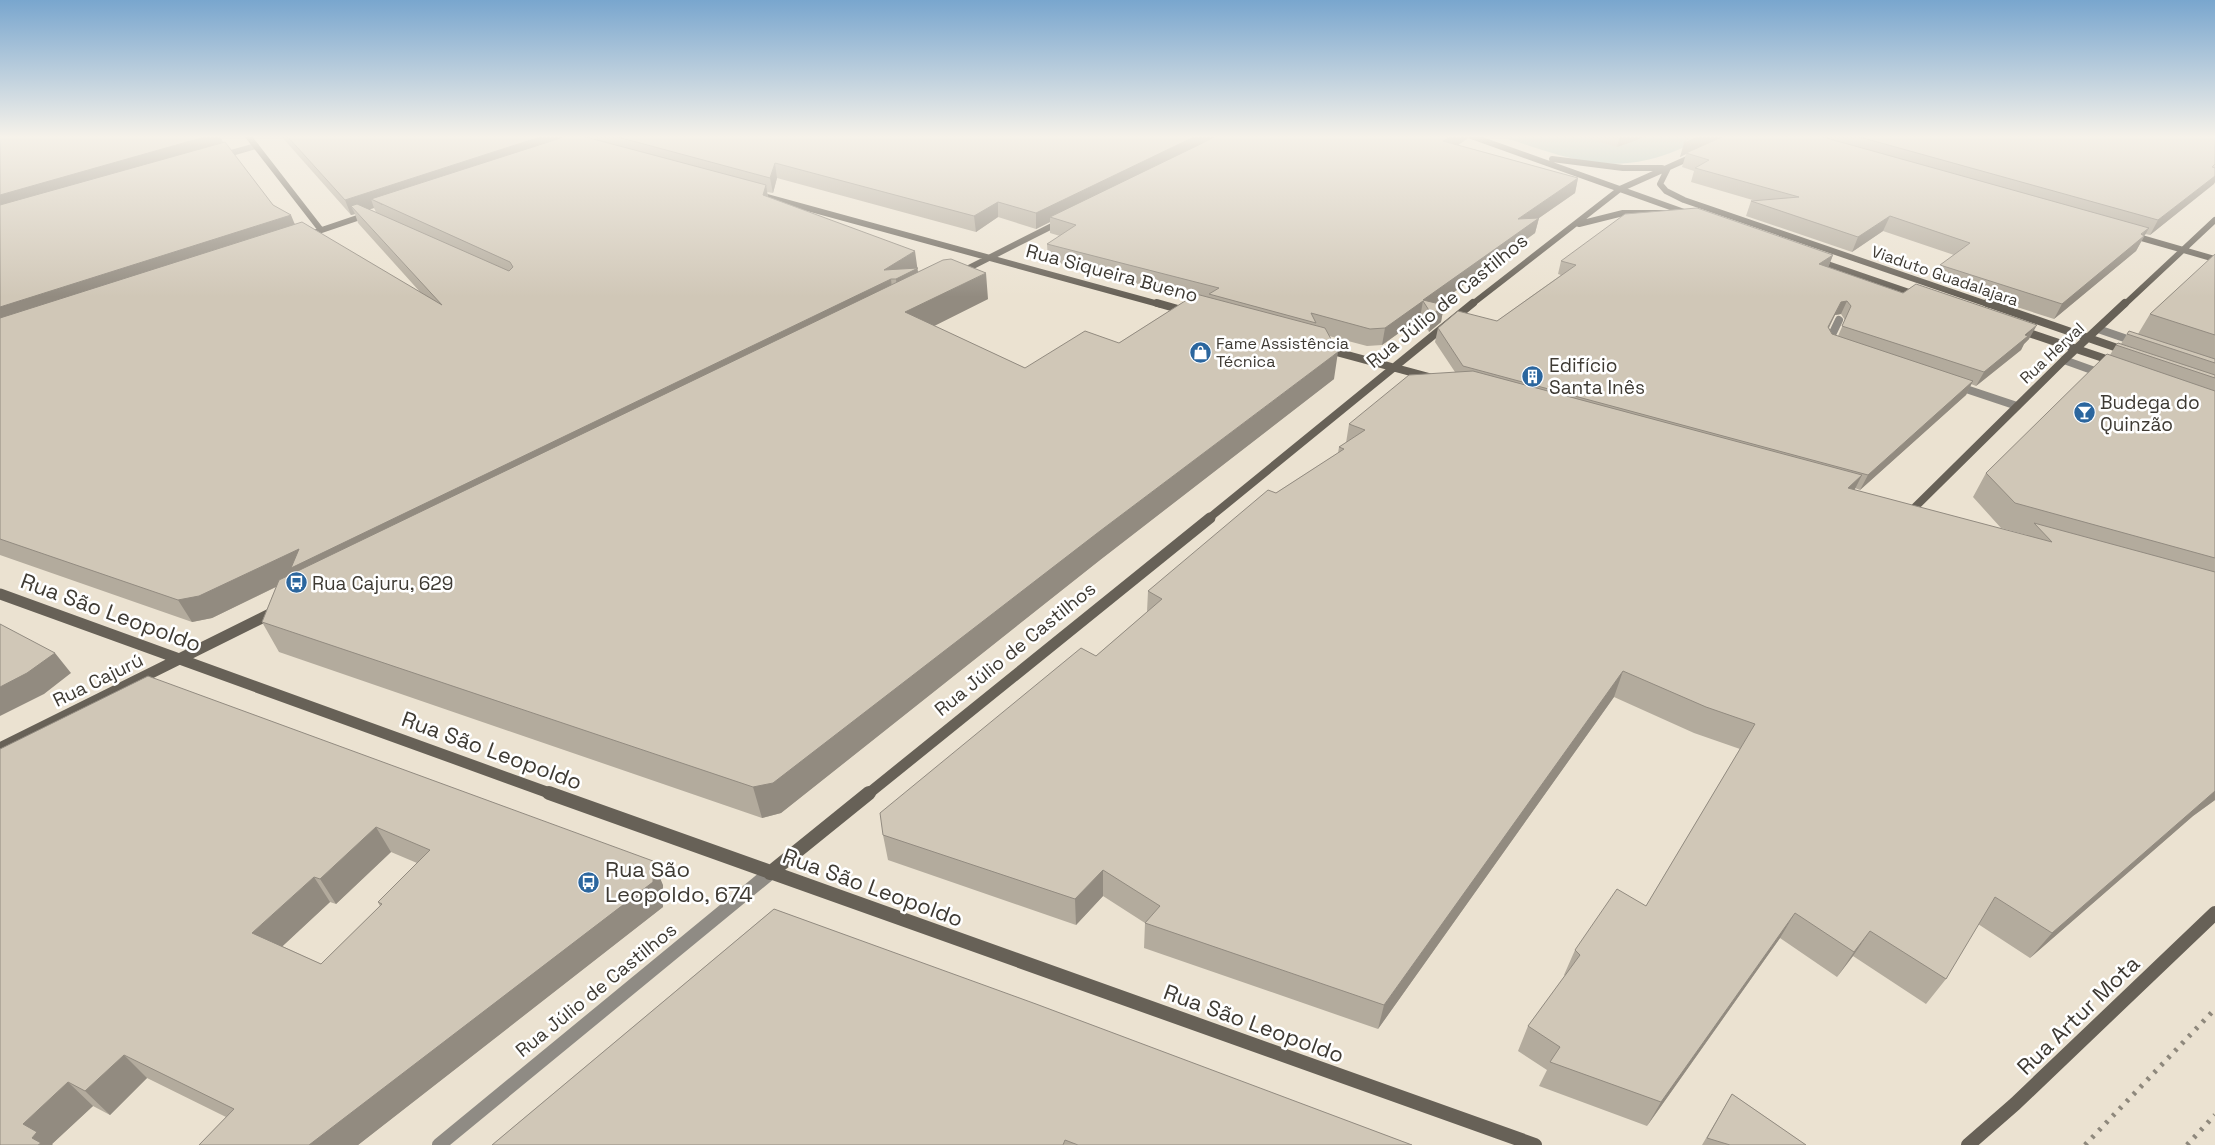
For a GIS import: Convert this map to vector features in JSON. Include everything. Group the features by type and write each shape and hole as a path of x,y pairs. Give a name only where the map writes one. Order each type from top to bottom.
{"street":[{"path":"290,189 321,230"},
{"name":"Rua Júlio de Castilhos","path":"439,1145 770,873 1396,368 1472,304 1619,189"},
{"path":"1571,227 1608,214 1628,211 1647,210 1696,217 1621,189"},
{"name":"Viaduto Guadalajara","path":"1665,189 1723,214 2132,353"},
{"name":"Rua Siqueira Bueno","path":"745,191 1193,313"},
{"path":"297,238 373,213"},
{"path":"364,216 375,221"},
{"path":"948,278 1073,216"},
{"name":"Rua Herval","path":"1892,505 1916,512 2017,406 2064,360 2181,249 2215,220"},
{"path":"2126,233 2215,259"},
{"name":"Viaduto Guadalajara","path":"1810,258 1922,296"},
{"path":"1838,346 1828,343 1839,320"},
{"name":"Viaduto Guadalajara","path":"2007,325 2120,364"},
{"path":"2098,329 2143,344"},
{"path":"1315,347 1437,379"},
{"path":"2064,360 2108,376"},
{"path":"1950,384 2017,406"},
{"name":"Rua São Leopoldo","path":"0,594 770,873 1535,1145"},
{"name":"Rua Cajurú","path":"0,748 284,607"},
{"name":"Rua Artur Mota","path":"1968,1145 2015,1104 2215,914"}],"building":[{"path":"0,189 20,189 0,195"},
{"path":"56,189 261,189 273,205 291,215 0,307 0,205"},
{"path":"335,189 378,189 345,200"},
{"path":"401,189 765,189 763,195 915,251 884,270 918,268 896,279 891,279 291,568 299,549 199,596 178,600 0,539 0,318 302,222 442,305 351,206 357,204 509,271 513,267 510,262 371,199"},
{"path":"874,189 1085,189 1036,213 998,202 974,216"},
{"path":"1107,189 1561,189 1518,219 1539,218 1423,300 1444,305 1432,315 1423,301 1385,328 1370,329 1311,313 1316,323 1209,294 1219,288 1047,244 1076,225 1050,217"},
{"path":"1772,189 2011,189 2149,228 2141,234 2144,236 2062,304 1940,265 1970,243 1890,216 1858,237 1751,201 1799,197"},
{"path":"2048,189 2198,189 2158,220"},
{"path":"1697,208 1833,255 1819,264 1903,293 1916,284 2037,325 2025,335 2028,336 1984,372 1842,326 1851,306 1847,301 1841,302 1828,327 1832,334 1973,381 1868,475 1463,366 1438,328 1458,311 1497,321 1576,265 1561,261 1625,214"},
{"path":"2215,254 2215,335 2150,314"},
{"path":"951,259 986,273 905,312 1025,368 1085,331 1119,343 1196,294 1325,328 1338,352 1100,531 773,783 753,787 262,622 279,580 943,260"},
{"path":"2129,331 2215,359 2215,363 2127,334"},
{"path":"2118,343 2215,375 2215,378 2116,345"},
{"path":"2107,354 2215,391 2215,558 2015,503 1986,473"},
{"path":"1473,371 1862,475 1848,488 2052,542 2034,523 2215,572 2215,791 2052,933 1995,897 1946,979 1870,931 1854,952 1795,913 1661,1102 1550,1062 1560,1047 1528,1026 1580,955 1575,950 1617,889 1646,906 1755,724 1706,707 1623,671 1384,1005 1145,923 1160,906 1103,870 1075,899 883,835 880,813 1081,648 1096,656 1162,599 1148,591 1268,490 1276,493 1344,449 1339,447 1365,430 1349,424 1409,375"},
{"path":"0,624 55,653 27,673 0,687"},
{"path":"148,676 653,861 653,882 309,1145 199,1145 234,1109 124,1055 85,1091 68,1082 23,1124 37,1132 32,1138 41,1143 38,1145 0,1145 0,749","holes":["376,827 430,850 378,902 382,904 321,964 252,933 314,877 320,879"]},
{"path":"774,909 1036,1004 1412,1145 1078,1145 1065,1140 1063,1145 492,1145"},
{"path":"1732,1094 1806,1145 1730,1145 1707,1138"}],"railway":[{"path":"2085,1145 2215,1009"},
{"path":"2187,1145 2215,1115"}],"place":[{"name":"Fame Assistência Técnica","path":"1200,352"},
{"name":"Edifício Santa Inês","path":"1533,376"},
{"name":"Budega do Quinzão","path":"2084,413"},
{"name":"Rua Cajuru, 629","path":"296,583"},
{"name":"Rua São Leopoldo, 674","path":"589,882"}]}
